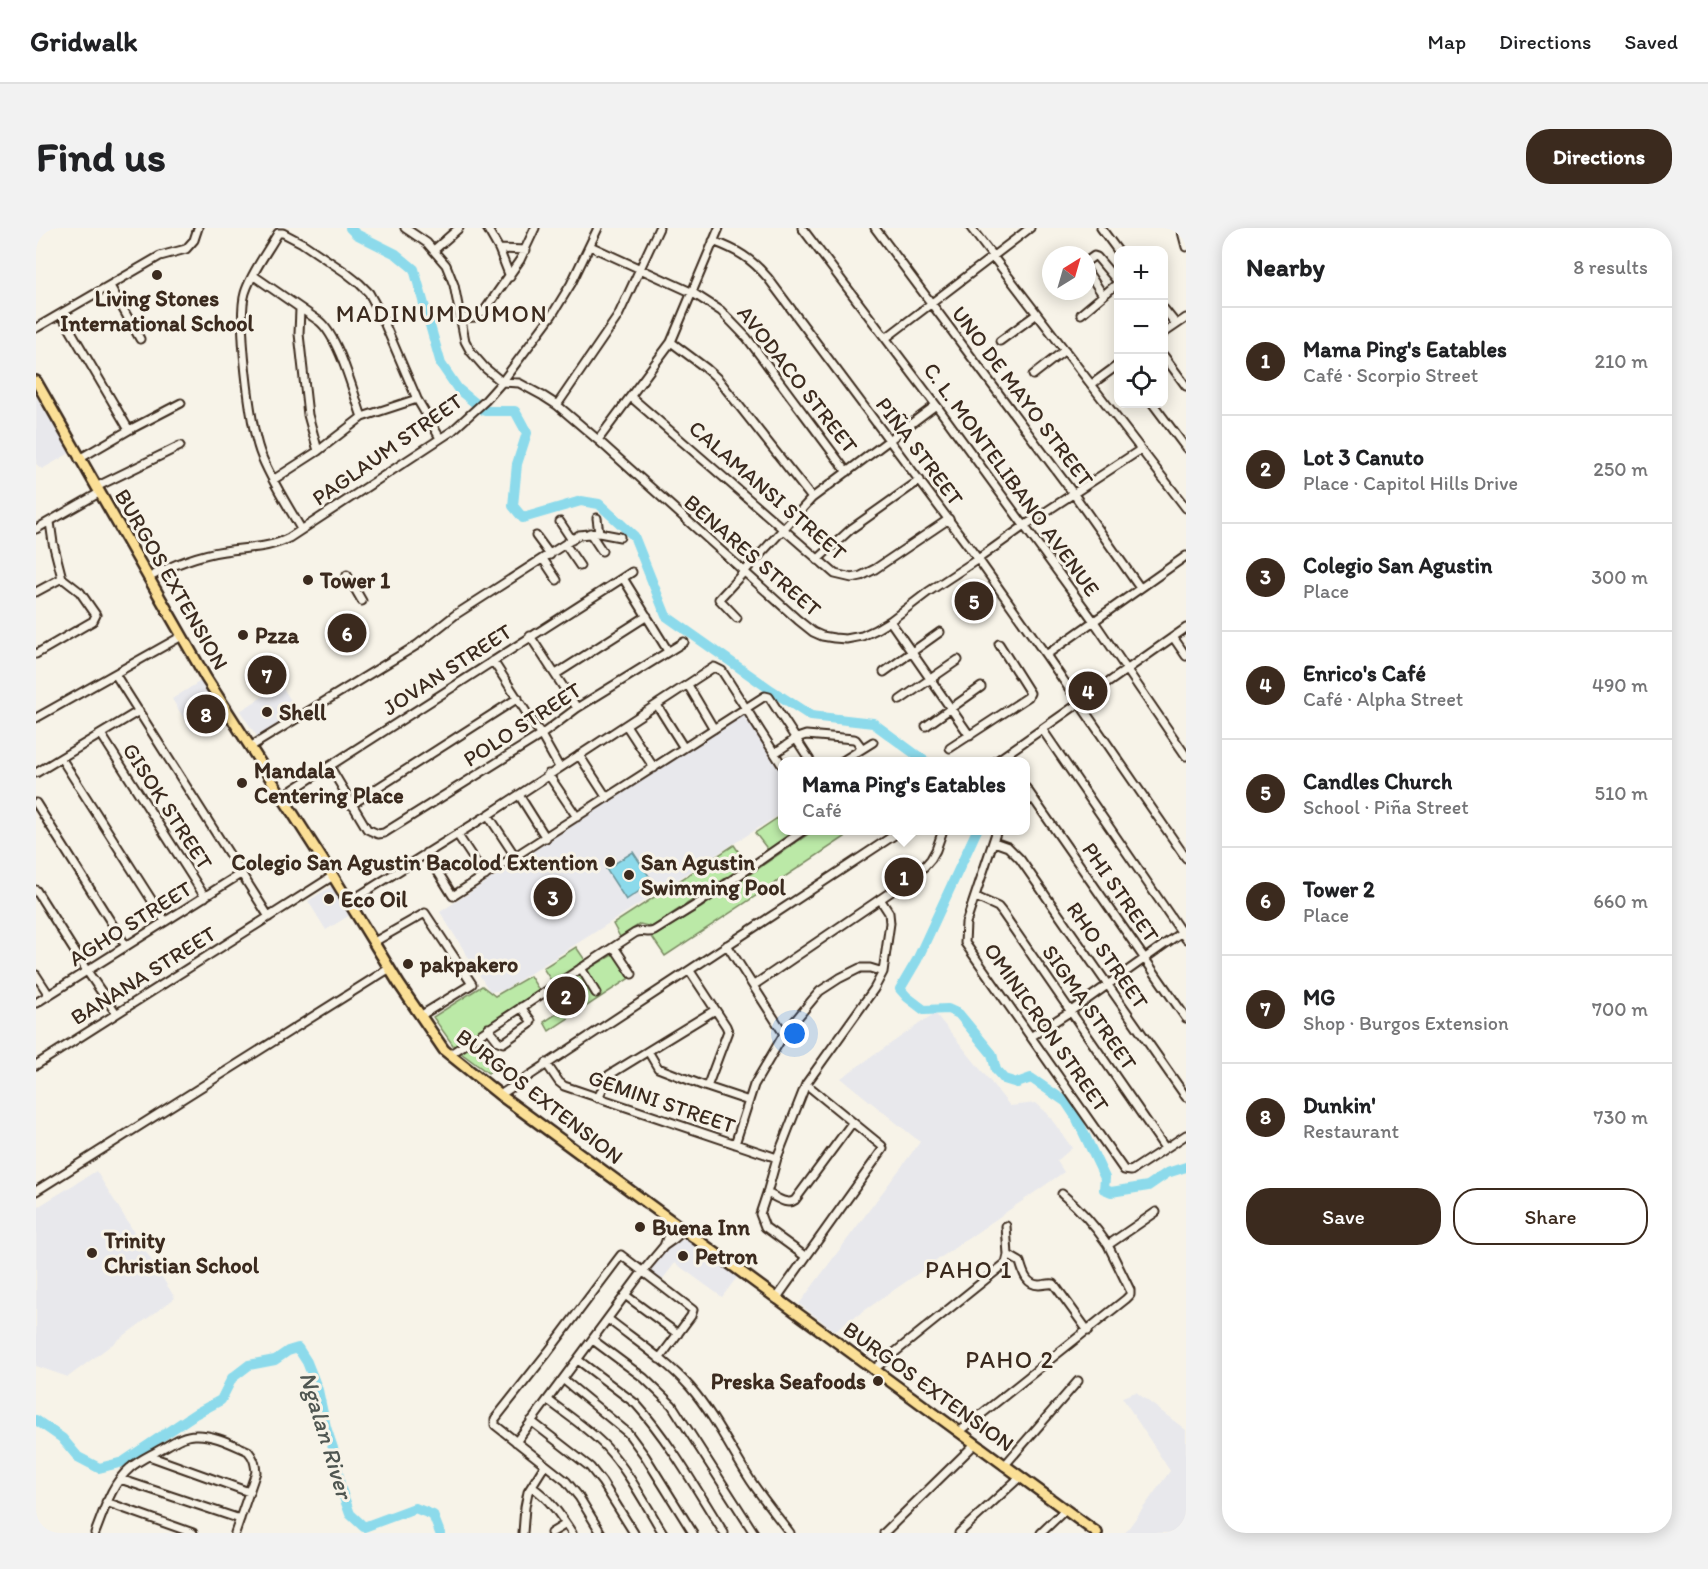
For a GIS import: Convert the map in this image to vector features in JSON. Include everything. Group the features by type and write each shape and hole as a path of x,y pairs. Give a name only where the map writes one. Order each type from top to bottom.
{"main road":[{"name":"BURGOS EXTENSION","path":"36,381 206,678 283,796 420,1016 449,1055 776,1299 1097,1533"}],"street":[{"path":"36,328 160,256 186,249 194,240 198,228"},
{"path":"405,228 420,237 434,250 450,275 458,299 465,341 484,368 502,382"},
{"path":"434,250 459,228"},
{"path":"487,228 499,249 510,277"},
{"path":"460,318 483,313 510,277 536,228"},
{"name":"PAGLAUM STREET","path":"148,578 202,555 277,544 469,417 502,382 552,315 571,284 598,228"},
{"path":"557,405 618,316 658,228"},
{"path":"598,440 671,342 719,228"},
{"name":"C. L. MONTELIBANO AVENUE","path":"802,228 936,405 1094,621 1186,756"},
{"name":"UNO DE MAYO STREET","path":"875,228 1073,493 1140,588"},
{"path":"971,228 1186,508"},
{"path":"886,338 1030,228"},
{"path":"1101,228 1115,246"},
{"path":"1180,228 1186,247"},
{"path":"301,529 264,462 256,438 246,364 244,295 278,233 281,232 302,243 353,278 369,293 417,399 440,438"},
{"name":"PIÑA STREET","path":"713,241 738,251 759,267 978,559 1186,858"},
{"name":"AVODACO STREET","path":"590,246 693,293 721,311 747,338 847,472"},
{"path":"499,249 526,250"},
{"path":"1096,256 1114,276"},
{"path":"254,276 327,329 345,369 362,417"},
{"path":"1096,284 1103,295"},
{"path":"110,286 140,339"},
{"path":"1081,314 1114,286"},
{"path":"300,309 299,334 307,405 318,451"},
{"path":"61,314 129,430"},
{"path":"1000,341 1037,314"},
{"path":"1168,314 1176,324"},
{"path":"1168,330 1186,318"},
{"path":"671,342 718,380 812,498"},
{"path":"1033,375 1065,350"},
{"path":"1168,361 1186,386"},
{"path":"1092,384 1114,369"},
{"name":"BENARES STREET","path":"502,382 519,383 557,405 798,621 822,636 846,639 862,636 890,621 1024,526 1140,450"},
{"name":"CALAMANSI STREET","path":"631,397 835,574 852,578 861,576 949,519"},
{"path":"273,480 318,451 362,417 417,399"},
{"path":"79,459 181,403"},
{"path":"737,618 719,599 782,529 812,498 936,405"},
{"path":"1156,408 1186,448"},
{"path":"36,529 97,490 180,446"},
{"path":"817,560 851,529 920,480"},
{"path":"597,518 599,533"},
{"path":"36,654 96,619 96,615 80,592 62,578 50,522"},
{"path":"561,522 580,566"},
{"path":"590,533 602,551"},
{"path":"250,747 417,645 455,615 579,536 599,533 620,537"},
{"path":"536,536 557,580"},
{"path":"1046,655 1186,556"},
{"name":"JOVAN STREET","path":"283,796 632,572"},
{"path":"347,575 362,601"},
{"path":"36,592 62,578"},
{"path":"623,578 668,651"},
{"path":"556,674 647,616"},
{"path":"890,621 970,736"},
{"path":"1007,757 1042,729 1186,628"},
{"path":"884,672 940,632"},
{"path":"36,718 182,636"},
{"path":"530,636 577,708"},
{"path":"1173,637 1186,656"},
{"name":"POLO STREET","path":"351,805 367,829 378,834 384,833 684,642"},
{"path":"950,748 1030,693 999,644"},
{"path":"900,700 958,660"},
{"path":"493,661 559,767"},
{"path":"350,902 714,667 722,671 778,758"},
{"path":"115,674 269,917"},
{"path":"688,685 714,729"},
{"path":"926,726 981,687"},
{"path":"426,853 453,896 767,696 808,757"},
{"path":"330,767 351,805 518,698"},
{"path":"657,705 684,748"},
{"path":"36,772 139,711"},
{"path":"626,725 654,768"},
{"path":"1032,1036 1145,958 1184,934 1042,729"},
{"name":"GISOK STREET","path":"101,734 205,897"},
{"path":"775,753 797,738 806,735 854,739 862,748"},
{"path":"848,757 873,742"},
{"path":"579,755 607,798"},
{"path":"61,758 165,921"},
{"path":"548,774 577,817"},
{"name":"PHI STREET","path":"1030,794 1186,1018"},
{"path":"519,795 546,838"},
{"path":"36,803 126,946"},
{"path":"488,815 515,856"},
{"path":"457,834 485,876"},
{"path":"449,1055 640,930 654,931 699,903 798,835"},
{"path":"500,1095 896,835"},
{"path":"754,985 924,867 936,850 942,835"},
{"name":"OMINICRON STREET","path":"996,835 966,923 965,943 1124,1170 1131,1172 1165,1148"},
{"name":"RHO STREET","path":"994,842 1008,847 1020,859 1186,1097"},
{"name":"AGHO STREET","path":"36,1003 242,873"},
{"name":"BANANA STREET","path":"36,1065 333,876"},
{"path":"36,890 116,1013"},
{"name":"SIGMA STREET","path":"976,897 998,907 1002,912 1165,1148"},
{"path":"806,1257 771,1232 762,1222 760,1214 777,1158 806,1084 874,989 883,972 890,918 880,899"},
{"path":"374,942 425,913 465,972 472,984 420,1016"},
{"path":"727,945 784,1034"},
{"path":"614,947 632,974"},
{"path":"36,1191 390,968"},
{"path":"581,968 596,993"},
{"path":"735,1144 754,1084 784,1034 820,991 860,968 883,972"},
{"path":"690,971 728,1031 706,1087"},
{"path":"36,975 48,995"},
{"path":"549,989 560,1009"},
{"path":"489,1028 498,1041 503,1043 531,1021 521,1006"},
{"path":"598,1098 609,1075 716,1010"},
{"path":"648,1051 658,1068 749,1101"},
{"name":"GEMINI STREET","path":"546,1063 564,1086 777,1158"},
{"path":"776,1299 883,1149 806,1084"},
{"path":"767,1193 792,1203 852,1123"},
{"path":"1165,1148 1186,1135"},
{"path":"959,1432 1116,1309 1130,1295 1130,1290 1100,1233 1062,1194"},
{"path":"1108,1245 1156,1212"},
{"path":"516,1442 664,1246 673,1222"},
{"path":"873,1370 1006,1263 1008,1255 1006,1226"},
{"path":"664,1246 684,1230"},
{"path":"602,1533 566,1481 494,1422 497,1415 549,1352 621,1255 692,1307 693,1313 659,1359"},
{"path":"1008,1255 1020,1262 1029,1282 1036,1285 1054,1284 1088,1331"},
{"path":"625,1295 678,1334"},
{"path":"608,1319 680,1376 698,1397 752,1482 790,1533"},
{"path":"593,1340 644,1378 672,1405 754,1533"},
{"path":"578,1360 636,1404 643,1412 675,1455 724,1533"},
{"path":"564,1380 628,1433 693,1533"},
{"path":"1004,1466 1078,1381"},
{"path":"548,1400 607,1448 623,1469 663,1533"},
{"path":"531,1421 590,1467 634,1533"},
{"path":"98,1532 106,1502 129,1468 175,1441 196,1434 233,1444 248,1452 255,1463 256,1472 235,1533"},
{"path":"884,1533 975,1444"},
{"path":"149,1456 249,1492"},
{"path":"523,1533 528,1492 545,1465"},
{"path":"959,1533 1020,1477"},
{"path":"120,1479 240,1519"},
{"path":"532,1487 541,1493 572,1533"},
{"path":"106,1502 193,1533"},
{"path":"1041,1533 1065,1510"},
{"path":"552,1533 566,1524"}],"shaded area":[{"path":"36,396 70,453 42,469 36,464"},
{"path":"204,679 223,710 191,730 172,699"},
{"path":"281,685 299,713 258,738 240,711"},
{"name":"Colegio San Agustin Bacolod Extention","path":"744,714 778,766 778,816 504,990 490,992 440,912"},
{"path":"332,886 350,915 326,930 308,901"},
{"path":"935,1013 1010,1106 1036,1103 1047,1113 1072,1148 1057,1161 1064,1172 835,1331 799,1304 920,1142 841,1078"},
{"name":"Trinity Christian School","path":"96,1171 175,1298 68,1377 36,1366 36,1208"},
{"path":"685,1239 737,1277 722,1297 675,1263 662,1280 650,1271 671,1244"},
{"path":"1136,1392 1186,1430 1186,1533 1125,1533 1170,1471 1122,1397"}],"green space":[{"path":"778,818 778,835 794,835 769,851 755,833"},
{"path":"807,835 848,835 665,956 652,937 702,907"},
{"path":"734,845 747,864 652,927 640,924 620,937 613,924"},
{"path":"576,947 585,960 552,982 543,968"},
{"path":"614,954 631,977 549,1031 544,1022 579,999 567,982"},
{"path":"530,976 539,990 455,1048 433,1017 482,986 495,996"},
{"path":"484,1038 502,1062 488,1073 461,1053"}],"water":[{"name":"San Agustin Swimming Pool","path":"633,852 653,882 626,900 606,869"}],"waterway":[{"path":"350,228 356,234 396,254 414,269 441,364 458,389 485,411 515,411 527,433 517,464 513,506 523,518 581,501 599,504 634,536 666,616 811,716 873,723 919,757"},
{"path":"975,835 917,960 900,989 924,1010 948,1009 959,1014 992,1054 996,1070 1004,1079 1017,1083 1031,1078 1066,1102 1076,1117 1105,1178 1104,1189 1111,1192 1148,1186 1167,1173 1186,1167"},
{"name":"Ngalan River","path":"36,1420 62,1438 78,1457 99,1468 123,1462 195,1414 221,1400 232,1378 249,1365 275,1360 288,1351 298,1348 307,1362 318,1390 326,1427 336,1457 340,1486 350,1514 364,1527 415,1508 433,1515 440,1533"}],"place":[{"name":"Living Stones International School","path":"157,275"},
{"name":"Tower 1","path":"308,580"},
{"name":"Candles Church","path":"974,601"},
{"name":"Tower 2","path":"347,633"},
{"name":"Pzza","path":"243,635"},
{"name":"MG","path":"267,675"},
{"name":"Enrico's Café","path":"1088,691"},
{"name":"Shell","path":"267,712"},
{"name":"Dunkin'","path":"206,714"},
{"name":"Mandala Centering Place","path":"242,783"},
{"name":"Colegio San Agustin Bacolod Extention","path":"610,862"},
{"name":"San Agustin Swimming Pool","path":"629,875"},
{"name":"Mama Ping's Eatables","path":"904,877"},
{"name":"Colegio San Agustin","path":"553,897"},
{"name":"Eco Oil","path":"329,899"},
{"name":"pakpakero","path":"408,964"},
{"name":"Lot 3 Canuto","path":"566,996"},
{"name":"Buena Inn","path":"640,1227"},
{"name":"Trinity Christian School","path":"92,1253"},
{"name":"Petron","path":"683,1256"},
{"name":"Preska Seafoods","path":"878,1381"}],"district":[{"name":"MADINUMDUMON","path":"442,314"},
{"name":"PAHO 1","path":"969,1270"},
{"name":"PAHO 2","path":"1010,1360"}]}
